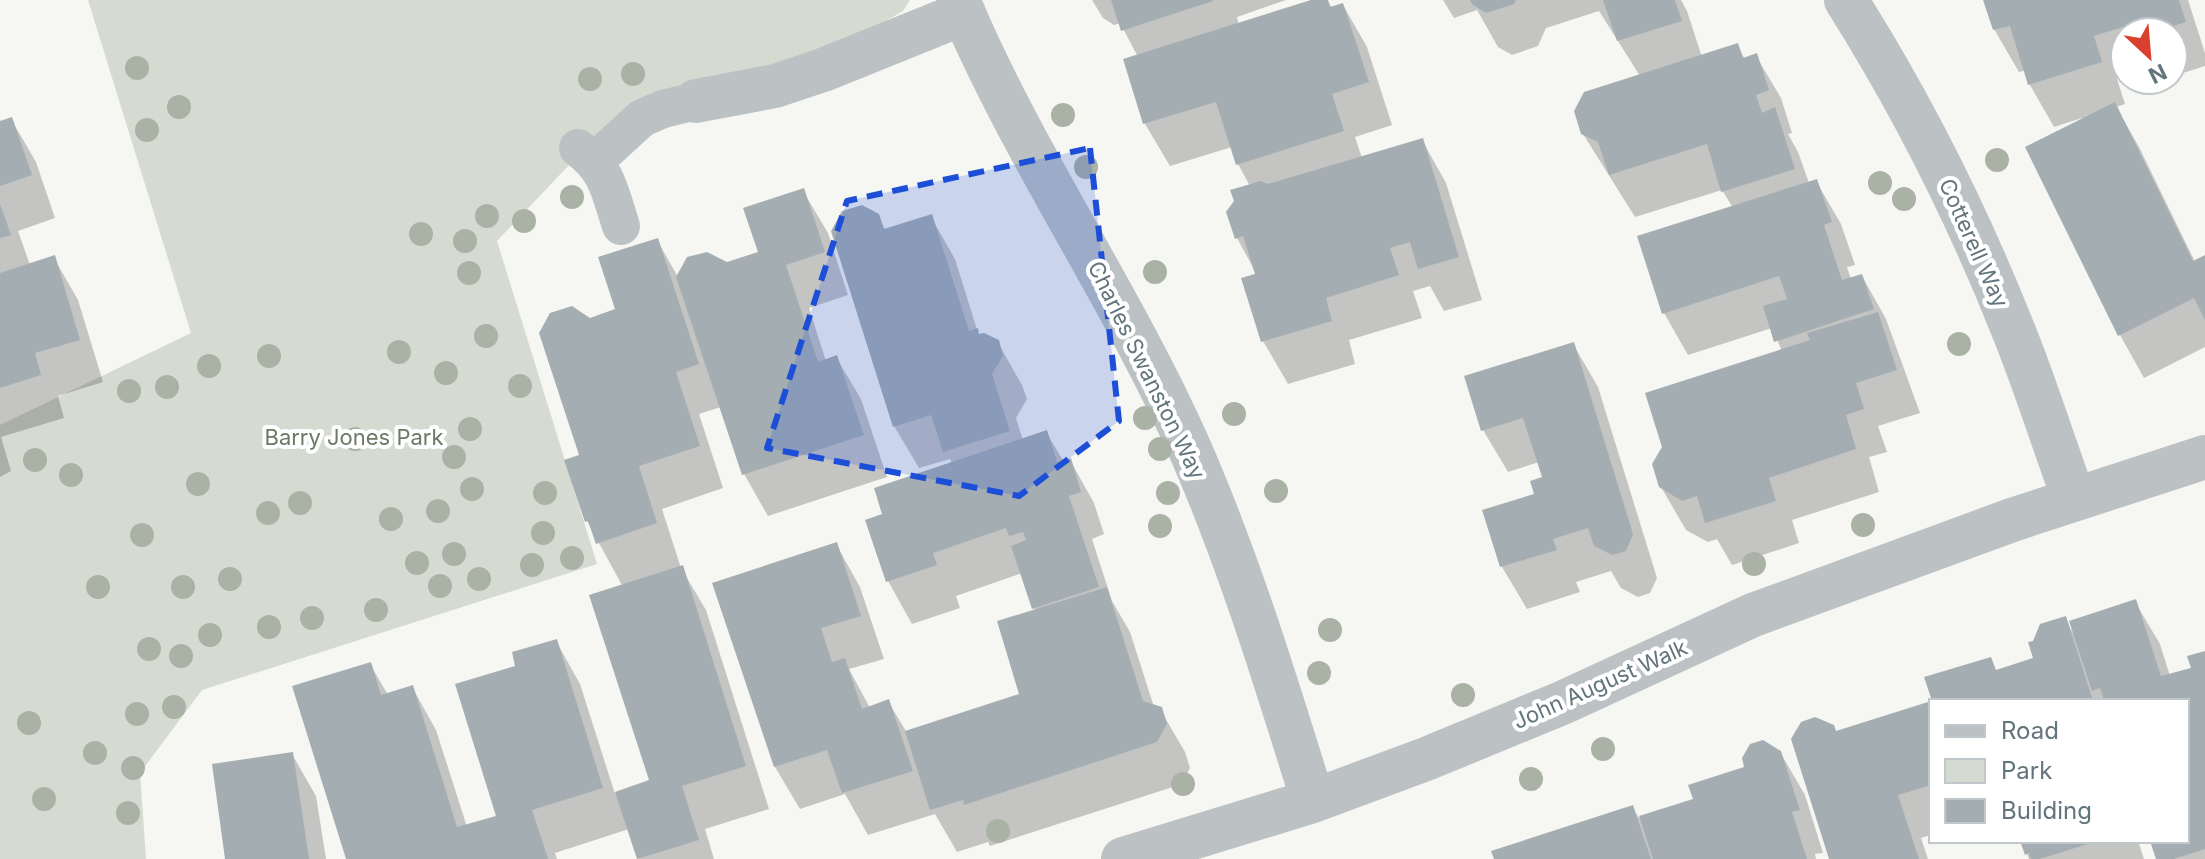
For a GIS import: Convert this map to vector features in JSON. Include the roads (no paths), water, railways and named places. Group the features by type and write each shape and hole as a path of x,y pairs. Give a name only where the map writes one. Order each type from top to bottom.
{"street":[{"name":"Cotterell Way","path":"1846,0 1941,170 1978,248 2012,327 2074,499"},
{"path":"696,101 775,86 823,70 961,6"},
{"name":"Charles Swanston Way","path":"961,6 1006,101 1115,301 1189,447 1244,589 1313,801"},
{"name":"John August Walk","path":"1123,859 1313,801 1562,703 1753,615 2074,499 2205,457"}],"lane":[{"path":"621,226 606,178 586,154 642,118 696,101"}],"park label":[{"name":"Barry Jones Park","path":"354,437"}]}
